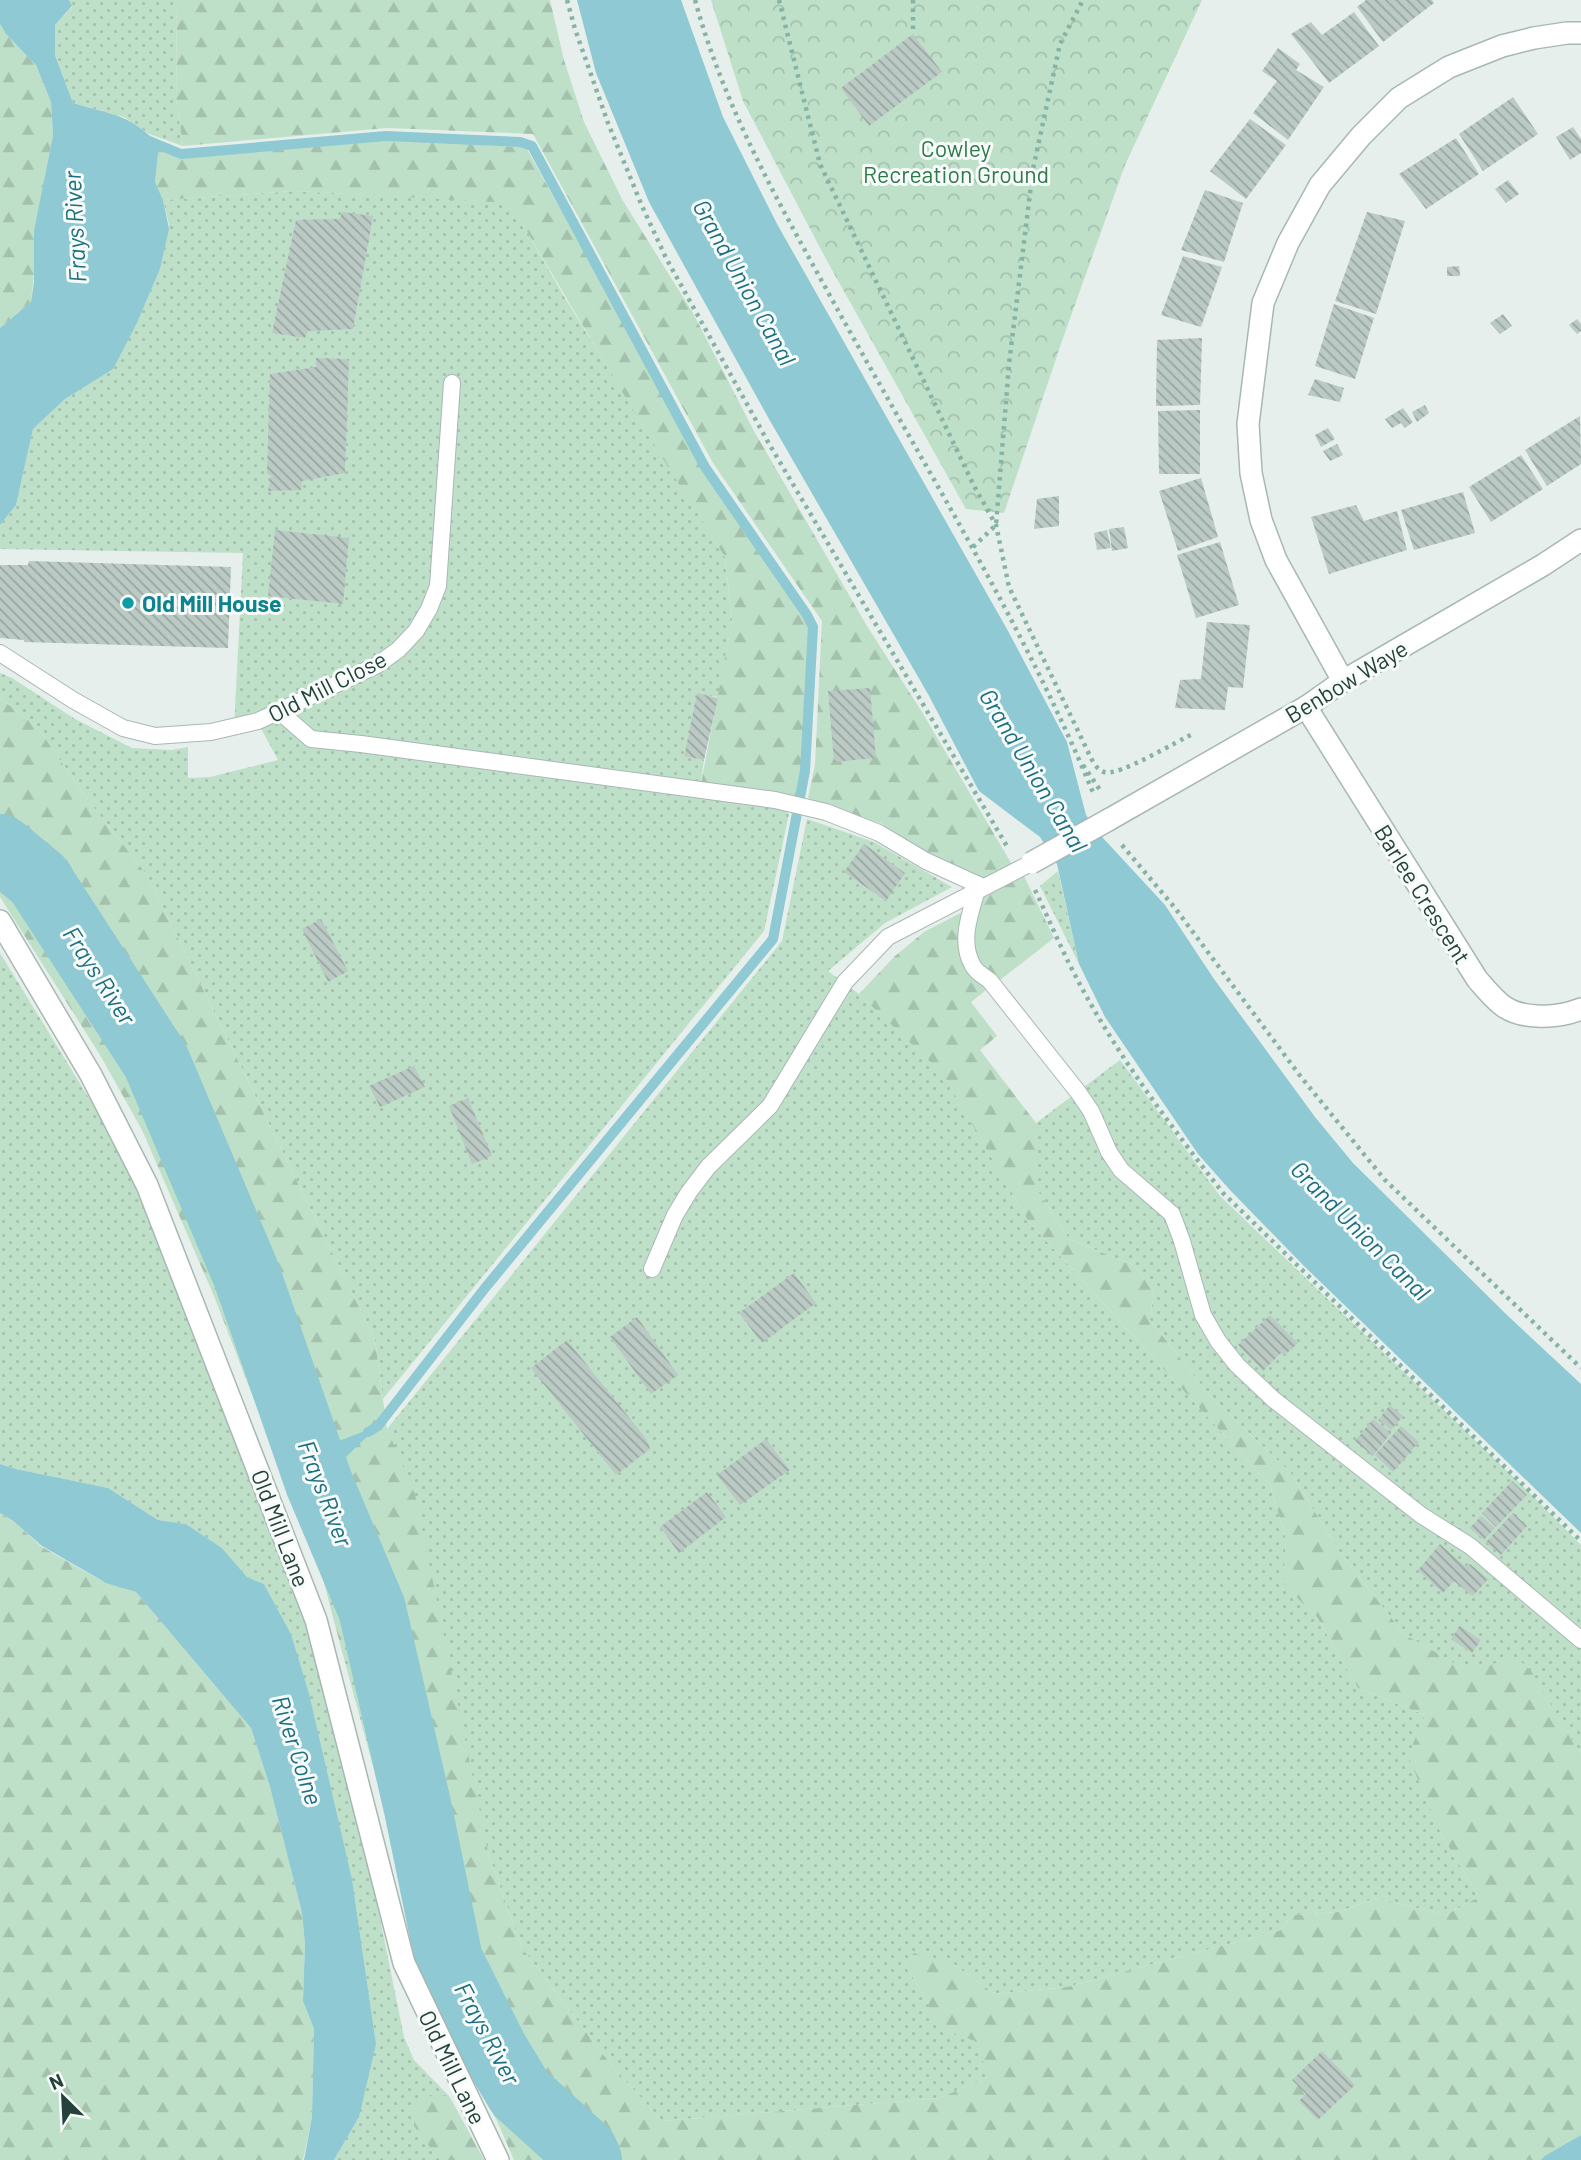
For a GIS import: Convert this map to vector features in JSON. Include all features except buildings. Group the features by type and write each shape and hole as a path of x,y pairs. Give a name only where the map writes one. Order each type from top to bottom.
{"street":[{"path":"1343,681 1276,560 1261,520 1251,473 1248,424 1264,303 1287,243 1320,185 1361,136 1399,98 1449,67 1502,46 1534,38 1581,33"},
{"name":"Benbow Waye","path":"1025,866 1109,813 1306,707 1343,681 1543,565 1581,540"},
{"name":"Barlee Crescent","path":"1306,707 1470,968 1488,992 1507,1010 1520,1016 1564,1016 1581,1009"},
{"name":"Old Mill Lane","path":"0,921 91,1075 147,1185 316,1620 404,1963 498,2160"}],"lane":[{"name":"Old Mill Close","path":"0,653 73,700 123,728 138,733 171,736 234,728 280,712 377,664 398,650 416,631 438,586 452,383"},
{"path":"280,712 312,739 775,800 827,812 880,833 926,861 980,888"},
{"path":"652,1269 675,1215 689,1192 708,1167 770,1106 845,982 888,937 1025,866"},
{"path":"980,888 968,921 966,937 973,967 993,985 1078,1092 1091,1111 1109,1152 1121,1170 1172,1214 1203,1315 1218,1341 1237,1365 1273,1399 1421,1515 1470,1546 1581,1640"}],"path":[{"path":"568,0 575,29 608,123 666,258 768,442 974,793 1013,856 1025,866"},
{"path":"695,0 730,103 775,196 866,363 973,547 1079,759 1109,813"},
{"path":"779,0 820,164 974,486 996,525"},
{"path":"913,0 914,29"},
{"path":"1083,0 1060,44 1033,169 1009,364 996,525 1009,587 1097,768 1106,773 1112,772 1194,733 1209,733 1236,747"},
{"path":"973,547 996,525"},
{"path":"1079,759 1109,813"},
{"path":"1119,841 1183,918 1301,1077 1385,1180 1581,1368"},
{"path":"1034,887 1076,978 1111,1037 1179,1137 1223,1193 1581,1541"}],"green space":[{"path":"69,0 177,0 176,98 183,146 149,134 124,117 73,103 55,54 55,25 72,7"},
{"path":"177,0 550,0 564,60 584,122 623,201 693,313 754,431 867,626 922,712 1014,868 974,882 882,824 808,798 815,764 822,621 713,463 533,134 387,128 183,146 176,98"},
{"name":"Cowley Recreation Ground","path":"711,0 1202,0 1125,165 1004,513 966,509 827,261 743,101"},
{"path":"0,24 36,65 51,102 53,135 44,180 31,302 0,328"},
{"path":"387,139 527,149 704,469 811,627 803,769 796,803 700,789 732,620 725,557 643,427 510,203 295,191 163,200 155,182 159,145 180,157"},
{"path":"295,191 510,202 565,298 725,557 732,620 718,697 697,694 684,755 704,760 700,789 775,800 789,814 764,931 383,1399 375,1340 147,875 87,799 38,728 0,698 0,673 75,719 132,748 172,750 188,747 188,778 210,777 278,760 257,721 234,728 243,553 0,549 0,525 16,505 33,429 65,399 112,369 137,323 160,269 169,225 163,200"},
{"path":"0,698 38,728 87,799 147,875 375,1340 387,1429 415,1494 489,1856 522,1948 612,2066 662,2121 940,2098 987,2077 978,2042 941,2029 904,1964 914,1953 954,1965 995,1994 1067,1987 1281,1930 1292,1915 1338,1912 1376,1898 1446,1915 1479,1897 1441,1834 1408,1756 1425,1715 1358,1688 1317,1617 1283,1584 1286,1539 1270,1485 1029,1222 942,1073 859,994 895,956 924,932 966,910 960,928 990,987 971,1002 997,1036 980,1050 1036,1123 1036,1188 1069,1239 1133,1265 1154,1291 1150,1320 1211,1397 1290,1472 1341,1554 1404,1634 1466,1670 1517,1658 1531,1671 1581,1754 1581,2135 1541,2160 605,2160 591,2130 534,2085 493,2014 466,1945 429,1766 383,1607 269,1312 161,1056 46,875 0,834"},
{"path":"807,819 874,842 952,887 885,923 828,971 859,994 942,1072 1029,1222 1270,1485 1286,1539 1284,1584 1317,1617 1358,1688 1425,1715 1441,1834 1479,1897 1446,1915 1376,1898 1338,1912 1292,1915 1281,1930 1067,1987 995,1994 954,1965 904,1964 941,2028 979,2042 988,2077 940,2098 662,2121 612,2066 522,1948 489,1856 387,1429 782,941"},
{"path":"0,862 29,889 142,1073 230,1274 369,1638 340,1644 323,1579 214,1296 142,1130 100,1055 0,897"},
{"path":"1058,871 1079,964 1040,886"},
{"path":"1022,872 1054,938 995,984 972,954 970,936 982,891"},
{"path":"0,953 106,1126 139,1190 309,1632 371,1874 404,2037 414,2060 449,2096 484,2160 334,2160 359,2117 367,2067 376,2044 352,1879 291,1634 264,1584 247,1577 222,1548 186,1524 158,1520 108,1488 0,1464"},
{"path":"1120,1060 1220,1196 1581,1545 1581,1754 1565,1730 1404,1634 1341,1554 1290,1472 1211,1397 1150,1320 1154,1291 1133,1265 1069,1239 1036,1188 1036,1123"},
{"path":"0,1513 12,1520 42,1547 100,1580 136,1592 251,1728 270,1787 302,1913 305,1944 303,2001 314,2029 312,2117 303,2160 0,2160"},
{"path":"369,1638 423,1872 439,1962 462,2016 447,2024 422,1964 403,1877 340,1644"},
{"path":"462,2016 501,2089 552,2144 571,2160 514,2160 447,2024"},
{"path":"427,2096 449,2096 484,2160 446,2160 436,2155 414,2126 415,2103"}],"water":[{"path":"0,0 69,0 72,6 55,25 55,55 73,103 129,121 159,145 155,182 163,200 169,229 160,269 137,323 113,369 65,399 33,429 16,505 0,525 0,328 31,302 34,282 34,231 53,135 51,102 36,65 0,24"},
{"name":"Grand Union Canal","path":"577,0 681,0 723,117 777,224 1008,631 1067,742 1086,815 1103,838 1165,905 1214,979 1315,1117 1353,1163 1581,1384 1581,1533 1304,1266 1230,1190 1198,1154 1105,1017 1079,964 1057,864 1040,837 979,791 928,694 769,419 649,202 596,73"},
{"path":"378,1426 319,1483 310,1452"},
{"name":"River Colne","path":"0,1464 108,1488 158,1520 186,1524 222,1548 247,1577 264,1584 291,1634 309,1694 352,1879 376,2044 359,2117 334,2160 304,2160 312,2117 314,2029 303,2001 305,1944 302,1913 270,1787 251,1728 136,1592 106,1583 42,1546 0,1513"},
{"path":"1581,2135 1581,2160 1541,2160 1545,2156"}],"waterway":[{"path":"147,140 181,154 386,136 520,142 532,146 705,467 813,627 805,771 773,939 485,1288 378,1426 368,1432"},
{"name":"Frays River","path":"0,848 38,879 156,1061 247,1276 319,1483 372,1609 449,1960 493,2048 520,2093 584,2151 588,2160"}],"place":[{"name":"Old Mill House","path":"128,603"}]}
